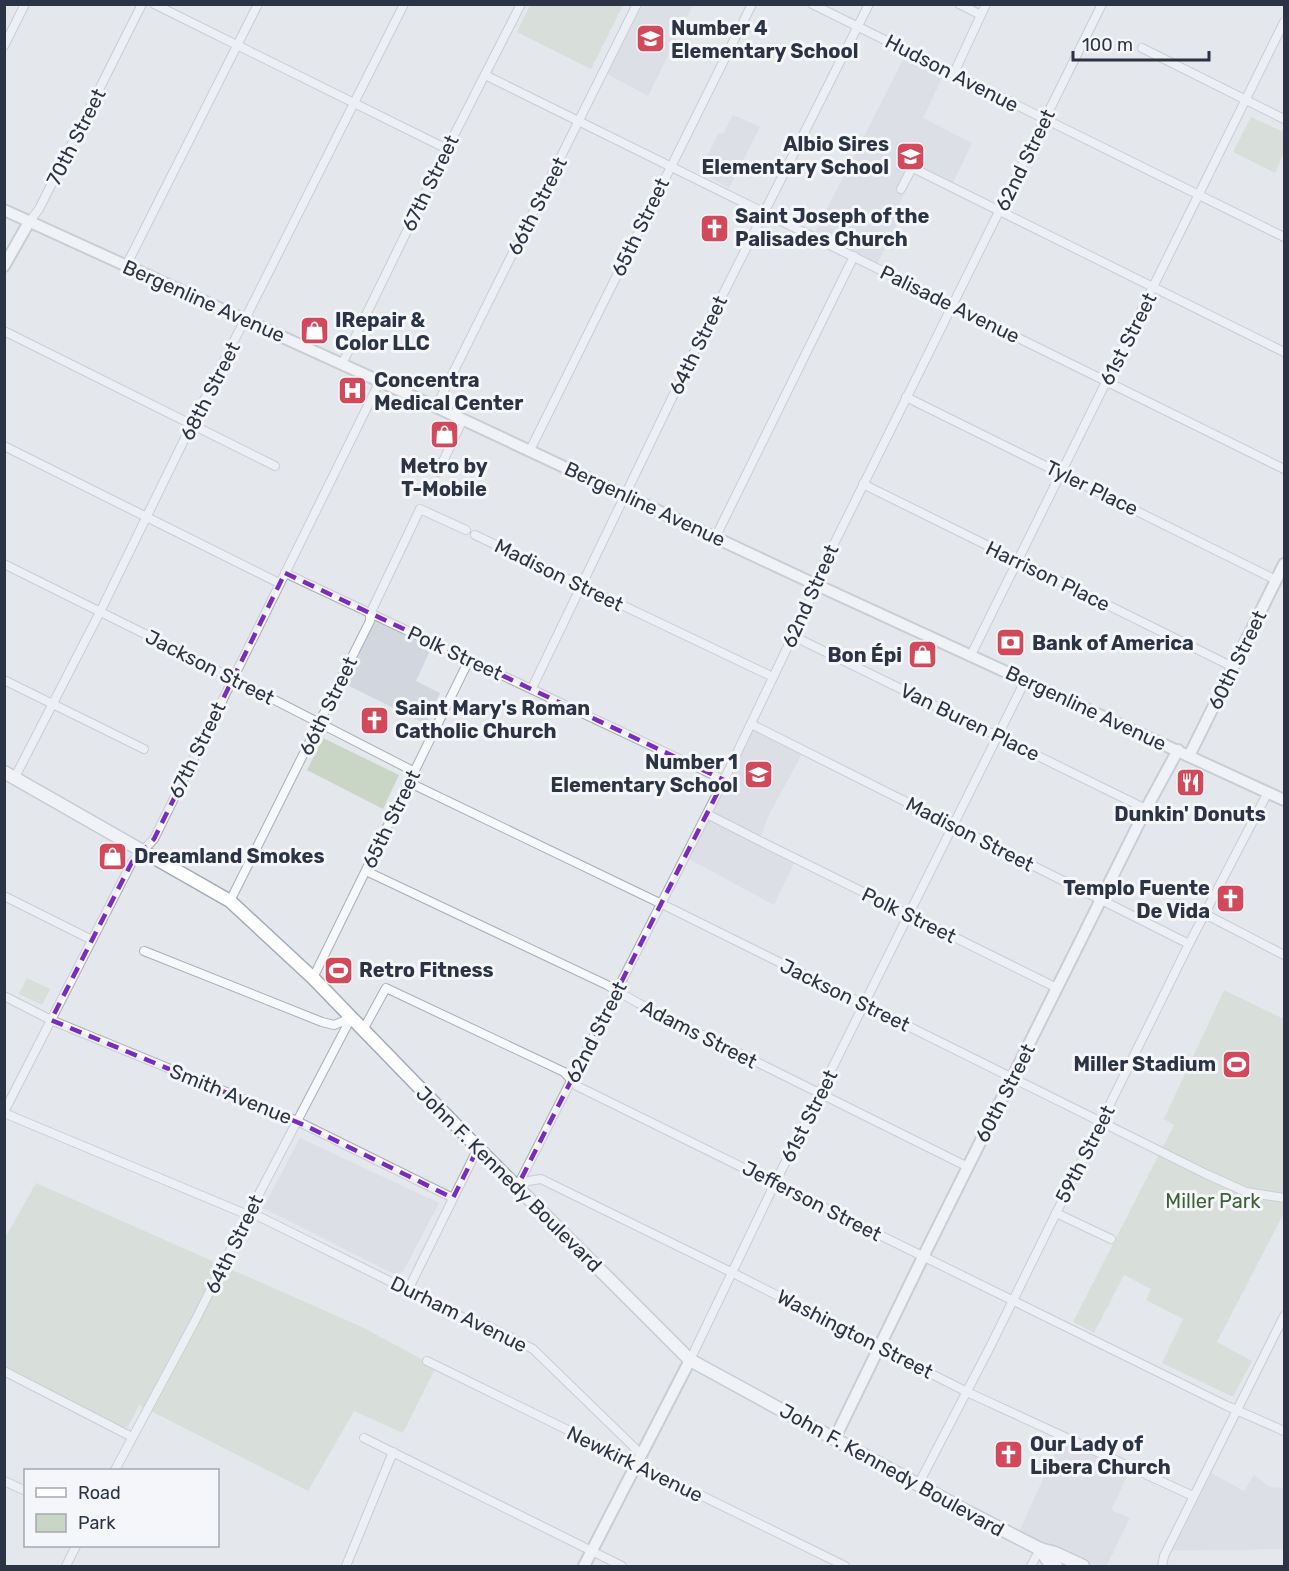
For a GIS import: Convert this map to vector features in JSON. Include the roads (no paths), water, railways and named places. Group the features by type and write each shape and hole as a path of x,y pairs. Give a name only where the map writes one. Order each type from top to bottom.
{"main road":[{"name":"John F. Kennedy Boulevard","path":"10,775 230,901 313,978 478,1148 690,1360 1040,1549 1083,1566"},
{"name":"John F. Kennedy Boulevard","path":"1040,1549 1049,1562 1056,1566"}],"street":[{"path":"4,46 25,4"},
{"name":"70th Street","path":"4,266 39,209 142,4"},
{"path":"154,4 447,149"},
{"path":"126,266 258,4"},
{"name":"68th Street","path":"10,775 54,704 404,4"},
{"name":"67th Street","path":"342,364 521,4"},
{"name":"66th Street","path":"436,407 637,4"},
{"name":"65th Street","path":"530,450 752,4"},
{"name":"Hudson Avenue","path":"813,4 1284,237"},
{"name":"64th Street","path":"532,688 580,586 868,4"},
{"path":"959,4 981,15"},
{"path":"954,73 986,4"},
{"name":"62nd Street","path":"517,1187 724,780 863,484 954,306 1102,4"},
{"name":"61st Street","path":"971,655 1284,22"},
{"path":"1142,48 1284,119"},
{"name":"Palisade Avenue","path":"485,75 1284,469"},
{"path":"901,189 912,168 1284,352"},
{"name":"Bergenline Avenue","path":"4,210 463,419 1284,800"},
{"path":"716,536 854,256"},
{"path":"4,332 276,466"},
{"name":"67th Street","path":"4,1112 132,862 154,839 380,381"},
{"name":"Tyler Place","path":"906,397 1276,580"},
{"path":"438,472 463,419"},
{"path":"4,446 279,583"},
{"name":"Harrison Place","path":"863,484 1233,667"},
{"name":"66th Street","path":"230,901 370,621 370,614 420,509 466,530"},
{"name":"Madison Street","path":"475,535 773,677"},
{"name":"Jackson Street","path":"4,564 414,771"},
{"name":"60th Street","path":"1189,756 1284,564"},
{"name":"Polk Street","path":"285,573 724,780"},
{"name":"Van Buren Place","path":"793,636 1146,809"},
{"name":"65th Street","path":"313,978 469,660"},
{"path":"4,680 144,749"},
{"name":"61st Street","path":"584,1566 690,1360 775,1183 1025,681"},
{"name":"Madison Street","path":"751,724 1189,944"},
{"name":"60th Street","path":"835,1438 922,1257 1146,809 1178,750"},
{"name":"Jackson Street","path":"408,782 661,903 1246,1192 1284,1198"},
{"name":"59th Street","path":"918,1485 967,1392 1204,914 1268,792"},
{"name":"Polk Street","path":"706,814 1057,988"},
{"name":"Adams Street","path":"366,871 608,985 820,1095 968,1167"},
{"path":"4,896 92,940"},
{"path":"1204,914 1284,955"},
{"path":"144,951 322,1022 334,1024 351,1018"},
{"name":"Jefferson Street","path":"363,1030 386,988 564,1072 577,1086 922,1257 1237,1411 1284,1431"},
{"name":"Smith Avenue","path":"4,996 51,1020 297,1121 453,1198"},
{"name":"64th Street","path":"116,1469 195,1321 351,1018"},
{"name":"Durham Avenue","path":"4,1112 249,1213 464,1318 488,1326 533,1349 639,1460"},
{"path":"408,1290 478,1148"},
{"name":"Washington Street","path":"517,1187 528,1181 541,1179 967,1392 1193,1497"},
{"path":"1056,1213 1111,1239"},
{"path":"1162,1566 1164,1556 1284,1316"},
{"name":"Newkirk Avenue","path":"427,1361 639,1460 845,1566"},
{"path":"4,1371 132,1437"},
{"path":"364,1438 622,1566"},
{"path":"346,1566 393,1452"},
{"path":"4,1480 24,1490"},
{"path":"66,1566 75,1547"},
{"path":"1031,1566 1040,1549"}],"place":[{"name":"Number 4 Elementary School","path":"650,39"},
{"name":"Albio Sires Elementary School","path":"910,156"},
{"name":"Saint Joseph of the Palisades Church","path":"714,228"},
{"name":"IRepair & Color LLC","path":"314,331"},
{"name":"Concentra Medical Center","path":"353,391"},
{"name":"Metro by T-Mobile","path":"444,435"},
{"name":"Bank of America","path":"1011,643"},
{"name":"Bon Épi","path":"923,655"},
{"name":"Saint Mary's Roman Catholic Church","path":"374,720"},
{"name":"Number 1 Elementary School","path":"759,774"},
{"name":"Dunkin' Donuts","path":"1190,783"},
{"name":"Dreamland Smokes","path":"113,856"},
{"name":"Templo Fuente De Vida","path":"1231,899"},
{"name":"Retro Fitness","path":"338,970"},
{"name":"Miller Stadium","path":"1237,1064"},
{"name":"Our Lady of Libera Church","path":"1009,1455"}],"park label":[{"name":"Miller Park","path":"1213,1201"}]}
